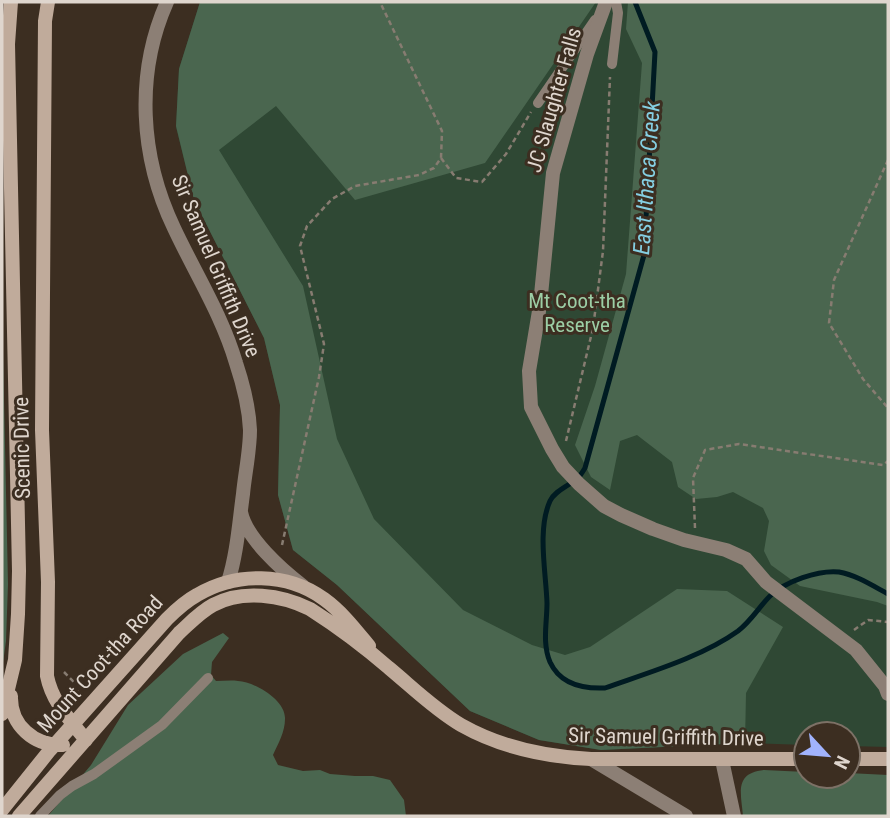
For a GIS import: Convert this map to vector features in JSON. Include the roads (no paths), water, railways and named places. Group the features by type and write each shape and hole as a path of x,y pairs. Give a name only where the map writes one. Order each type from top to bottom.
{"main road":[{"name":"Scenic Drive","path":"11,2 8,44 19,614 10,699 13,715 20,725 32,737 55,745"},
{"name":"Scenic Drive","path":"48,2 45,21 42,430 48,582 47,670 53,696 86,740"},
{"name":"Mount Coot-tha Road","path":"2,810 73,724 174,612 197,594 228,582 267,578 304,587 339,611 386,665"},
{"path":"218,603 228,582"},
{"name":"Sir Samuel Griffith Drive","path":"86,740 179,633 201,613 218,603 262,596 296,603 318,614 386,665 421,696 461,724 523,750 557,757 591,759 792,759"},
{"name":"Scenic Drive","path":"2,713 15,660"},
{"name":"Mount Coot-tha Road","path":"19,816 86,740"},
{"path":"55,745 86,740"},
{"path":"862,759 888,759"}],"street":[{"name":"Sir Samuel Griffith Drive","path":"167,2 151,49 145,99 146,132 151,162 172,225 227,335 237,366 250,428 241,507 228,582"},
{"name":"JC Slaughter Falls","path":"609,4 587,54 553,173 540,305 529,371 531,407 561,464 604,506 653,529 726,550 746,559 766,582 843,638 885,685 888,694"},
{"name":"Sir Samuel Griffith Drive","path":"241,507 243,520 254,538 304,587"},
{"path":"591,759 686,816"},
{"path":"722,760 734,816"}],"lane":[{"path":"538,103 609,4 618,13 612,64"},
{"path":"40,816 72,786 94,774 162,725 208,678"}],"waterway":[{"name":"East Ithaca Creek","path":"635,2 655,52 644,255 585,468 579,477 552,497 546,512 543,551 547,603 546,640 550,662 560,675 573,684 605,688 708,649 743,627 777,591 803,578 822,573 845,573 888,594"}],"park label":[{"name":"Mt Coot-tha Reserve","path":"577,313"}]}
